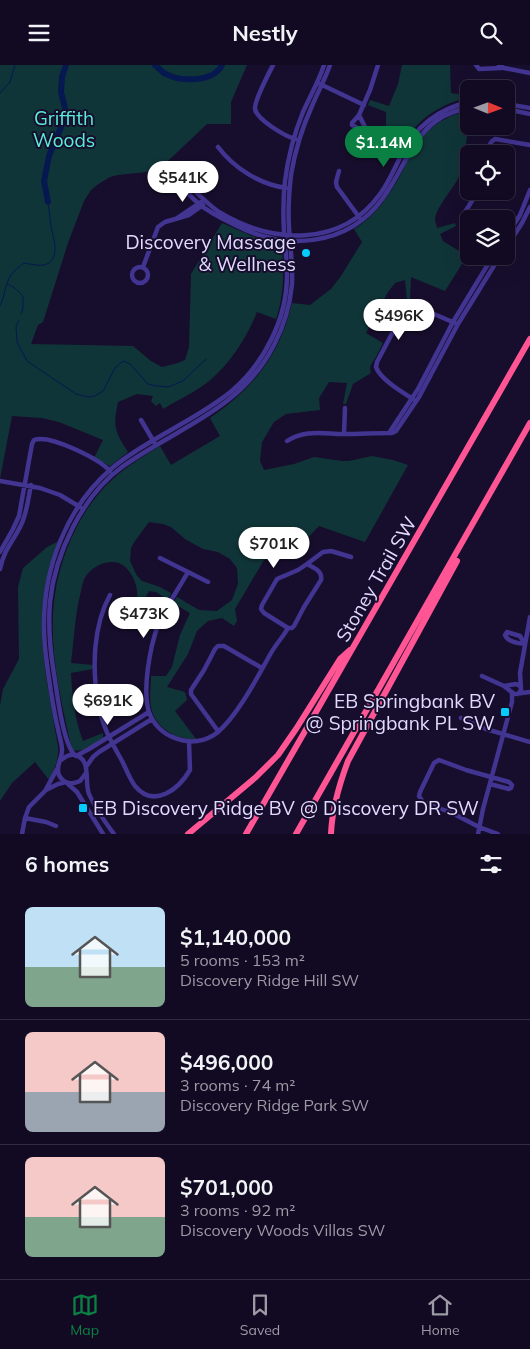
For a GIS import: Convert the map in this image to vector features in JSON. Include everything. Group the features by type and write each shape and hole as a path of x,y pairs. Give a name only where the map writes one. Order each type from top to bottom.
{"highway":[{"name":"Stoney Trail SW","path":"246,834 530,339"},
{"path":"296,834 530,423"},
{"path":"331,834 332,816 337,792 351,754 472,534 486,501"},
{"path":"188,834 256,777 278,755 340,659 357,641"}],"street":[{"path":"274,65 259,97 256,110 264,121 276,130 296,140"},
{"path":"319,84 324,65"},
{"path":"103,834 77,792 60,777 58,766 62,748 45,647 44,630 49,578 56,553 66,529 92,489 127,457 154,444 232,395 262,362 280,319 288,291 287,238 283,209 287,188 288,166 303,111 330,65"},
{"path":"359,115 378,65"},
{"path":"476,65 479,69 501,66 530,73"},
{"path":"319,84 364,105"},
{"path":"202,203 175,172 167,167 171,175 202,203 239,225 287,238 336,231 349,222 360,218 387,189 412,137 426,122 443,111 460,105"},
{"path":"515,106 530,108"},
{"path":"404,155 418,137 435,122 460,110"},
{"path":"515,111 530,114"},
{"path":"490,145 495,139 530,145"},
{"path":"218,147 229,160 259,180 287,188"},
{"path":"339,171 336,182 337,187 360,218"},
{"path":"515,224 528,201 530,190"},
{"path":"143,267 158,227 177,218 181,219 189,215 202,203"},
{"path":"515,234 530,207"},
{"path":"435,362 453,322 488,265"},
{"path":"287,441 298,435 311,433 389,433 414,400 494,265"},
{"path":"475,285 480,288"},
{"path":"414,400 392,385 376,369 377,362 405,309 412,305 458,324"},
{"path":"344,434 345,408"},
{"path":"141,420 154,444"},
{"path":"0,552 19,516 32,444 36,439 52,441 71,448 101,463 111,472"},
{"path":"0,481 31,485 60,495 81,507"},
{"path":"0,569 7,547 22,523 31,485"},
{"path":"81,507 57,568 50,601 51,657 67,743 71,752 84,761 89,795 114,834"},
{"path":"288,628 264,613 261,606 277,579 298,570 325,551 351,557"},
{"path":"160,558 208,582"},
{"path":"188,572 163,615 152,644 147,699 151,716 157,726 179,740 189,741 204,739 218,731 239,706 288,628 294,626 321,580 322,575 307,564"},
{"path":"110,595 102,613 96,648 95,665 98,701 108,737 135,786 146,793 159,795 175,789 190,768 189,741"},
{"path":"478,834 515,693 512,687 520,673 528,644 530,617"},
{"path":"218,731 191,694 215,649 218,646 224,646 262,669"},
{"path":"515,693 521,691 520,673"},
{"path":"482,676 515,693 530,692"},
{"path":"504,686 517,684 530,692"},
{"path":"44,791 66,783 77,783 83,779 93,757 151,716"},
{"path":"22,834 25,818 33,802 44,791 65,757 76,755 89,749 108,737 151,716"},
{"path":"461,718 478,726 530,742"},
{"path":"490,785 507,789 512,787 512,784 509,782 439,760 434,763 419,793 420,799 423,802 498,834"},
{"path":"25,818 46,821 56,826"}],"green space":[{"name":"Griffith Woods","path":"0,65 247,65 231,102 231,124 207,124 168,161 146,172 110,177 91,190 84,201 68,243 43,322 38,325 31,344 133,346 151,361 162,367 178,363 185,360 189,347 191,274 222,223 252,236 279,243 282,246 283,283 276,319 257,312 241,344 219,372 201,387 163,409 160,403 156,406 151,401 153,396 137,394 118,402 115,417 117,433 128,452 110,466 94,458 103,440 59,422 42,418 12,416 0,479"},
{"path":"402,65 450,65 451,93 460,94 460,100 447,104 419,123 411,132 400,152 382,142 386,133 386,112 368,105 370,100 389,106 398,84"},
{"path":"460,113 460,135 467,135 467,141 466,145 460,145 460,174 438,209 435,220 437,228 455,223 456,226 440,234 443,241 460,252 461,265 445,291 411,277 410,299 407,300 405,280 395,283 388,292 366,333 383,343 371,365 371,373 353,384 346,404 343,404 347,383 329,382 319,398 320,410 286,414 274,422 262,442 260,461 264,470 294,464 314,457 349,461 372,456 408,465 365,542 319,526 294,551 264,560 235,609 237,621 234,626 222,618 208,621 197,631 188,654 167,687 185,692 187,700 175,711 196,739 188,739 174,735 157,721 150,703 151,676 166,676 172,667 180,635 190,613 173,603 177,597 199,610 217,611 232,600 238,584 237,568 230,559 218,552 203,549 185,539 171,527 149,522 131,548 130,561 137,576 142,581 171,593 168,600 156,592 149,591 145,598 137,598 132,576 124,565 118,563 100,564 90,571 83,581 77,609 71,663 93,665 93,669 71,673 73,699 83,741 103,733 103,738 85,749 73,750 65,719 56,667 53,616 62,564 80,521 100,492 113,479 130,465 160,446 171,465 220,436 210,418 252,382 273,354 281,338 292,303 310,305 331,289 362,242 354,229 370,217 383,203 421,138 430,129 451,116"},
{"path":"59,541 47,578 42,614 43,650 58,746 55,768 49,780 35,762 12,783 0,801 0,706 3,689 19,659 18,587 23,568 47,547"}],"waterway":[{"path":"0,93 10,82 15,65"},
{"path":"48,202 44,181 49,156 64,120 65,108 61,92 62,77 66,65"},
{"path":"155,65 170,76 187,79 204,78 218,71 222,65"},
{"path":"0,306 6,286 15,270 24,263 44,265 50,262 55,254 48,202"},
{"path":"7,284 15,288 23,296 21,314"},
{"path":"19,320 16,327 17,342 27,361 76,394 88,397 95,396 103,391 115,368 123,361 130,364 148,384 168,387 183,381 206,359"}],"place":[{"name":"Discovery Massage & Wellness","path":"306,253"},
{"name":"EB Springbank BV @ Springbank PL SW","path":"505,712"},
{"name":"EB Discovery Ridge BV @ Discovery DR SW","path":"83,808"}]}
